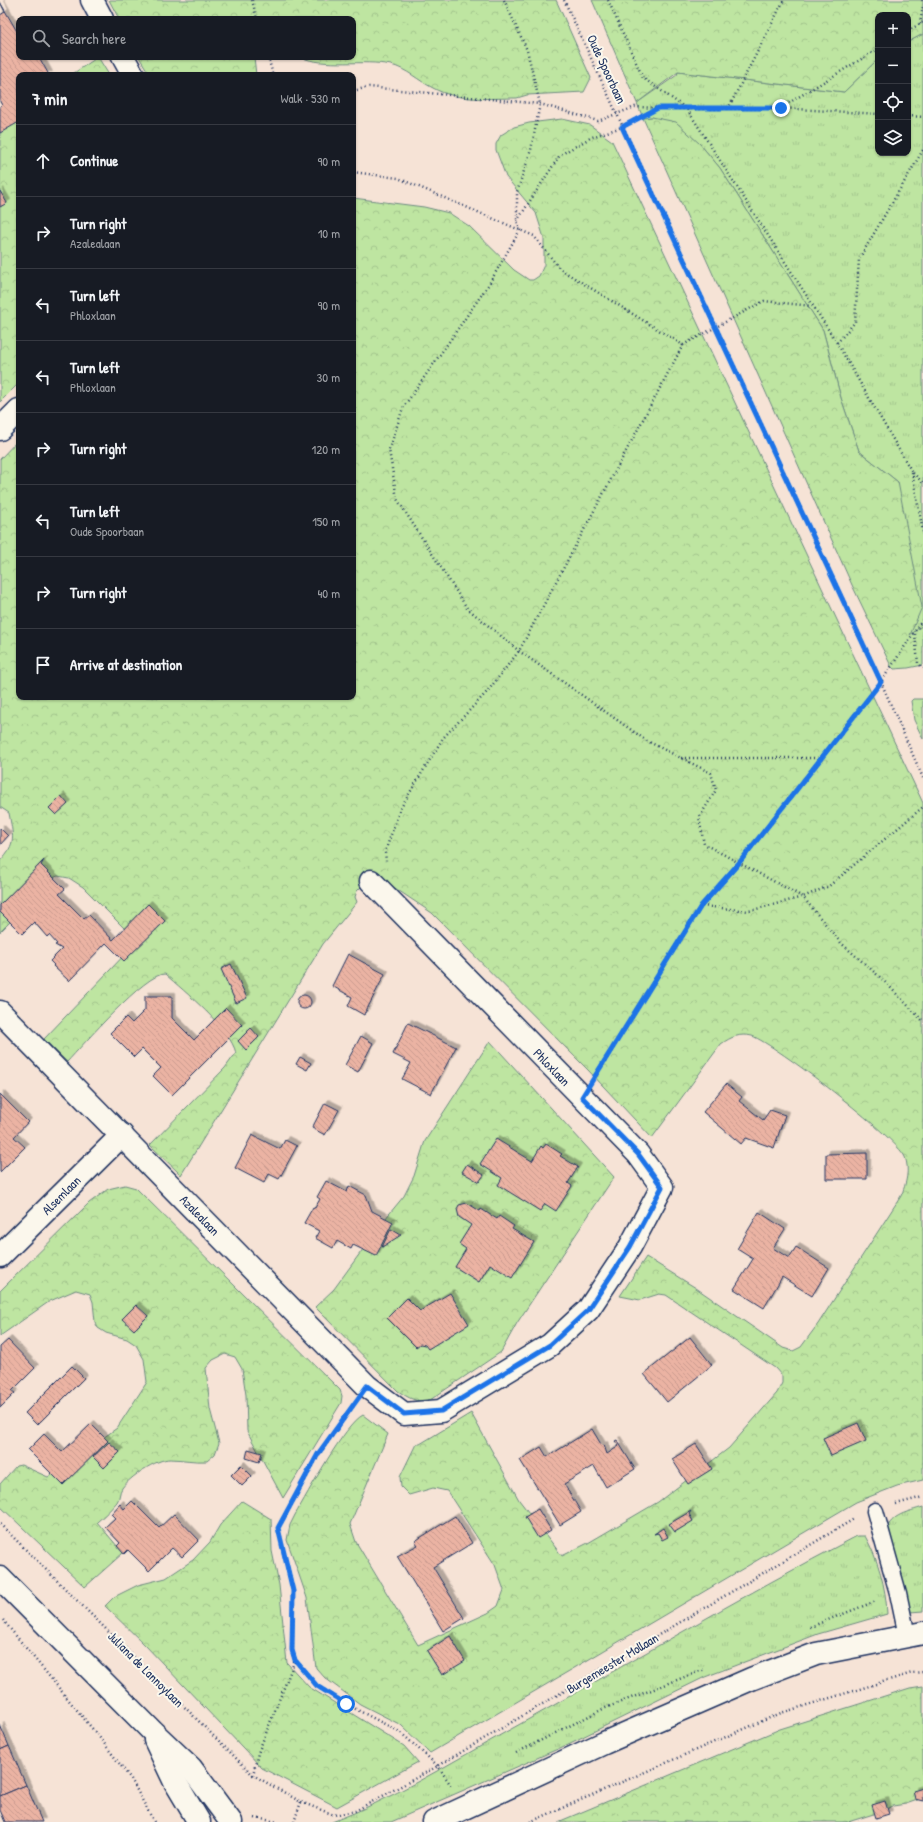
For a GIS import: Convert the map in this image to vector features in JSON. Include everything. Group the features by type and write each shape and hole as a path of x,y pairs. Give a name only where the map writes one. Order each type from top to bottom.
{"street":[{"path":"92,0 100,16"},
{"path":"125,60 131,72"},
{"path":"0,429 16,413"},
{"name":"Phloxlaan","path":"371,881 638,1154 662,1187 630,1247 588,1310 550,1345 441,1411 404,1414"},
{"name":"Azalealaan","path":"0,1012 367,1386 404,1414"},
{"name":"Alsemlaan","path":"0,1256 122,1135"},
{"path":"0,1578 152,1732 191,1768 231,1822"},
{"path":"434,1822 604,1743 751,1679 816,1654 915,1634"},
{"path":"152,1732 174,1780 199,1822"}],"lane":[{"path":"875,1511 898,1593 915,1634"}],"path":[{"path":"252,0 256,16"},
{"path":"504,0 527,50 540,104 531,150 516,192 517,222 520,230"},
{"name":"Oude Spoorbaan","path":"564,0 881,682 923,778"},
{"path":"608,0 643,78 687,109 837,344 912,472 923,483"},
{"path":"728,109 784,0"},
{"path":"911,29 922,23 922,0"},
{"path":"781,108 875,51"},
{"path":"269,60 272,72"},
{"path":"356,90 369,87 540,104 598,121 636,107 687,109 781,108 875,114"},
{"path":"517,222 560,155 592,137 622,127 658,108"},
{"path":"911,116 923,117"},
{"path":"837,344 855,322 859,260 923,150"},
{"path":"356,172 398,178 534,236 560,269 683,345"},
{"path":"520,230 489,284 403,408 389,450 397,499 467,608 519,651 647,741 711,773 716,790 699,818 704,844 803,897 841,943 881,978 923,1021"},
{"path":"371,881 386,866 384,852 400,809 443,738 487,692 519,651 683,345 717,328 764,301 813,306"},
{"path":"912,472 923,532"},
{"path":"582,1097 701,906 739,863 881,682 923,619"},
{"path":"914,633 918,663 923,668"},
{"path":"680,758 822,758"},
{"path":"701,906 749,911 803,897 829,886 923,807"},
{"path":"367,1386 318,1454 278,1528 293,1591 292,1650 295,1660 317,1686 346,1704 400,1732 438,1766"},
{"name":"Burgemeester Mollaan","path":"301,1802 334,1815 355,1811 438,1766 855,1519 875,1511 923,1497"},
{"name":"Juliana de Lannoylaan","path":"0,1524 253,1775 301,1802"},
{"path":"0,1616 100,1738 131,1779 154,1822"},
{"path":"253,1775 258,1753 295,1660"},
{"path":"530,1822 781,1713 912,1673 923,1672"},
{"path":"294,1822 301,1802"}],"green space":[{"path":"109,0 556,0 591,78 584,92 527,95 517,98 485,99 463,97 443,92 428,85 402,69 391,65 380,63 333,63 310,60 356,60 356,16 117,16"},
{"path":"592,0 923,0 923,34 911,40 911,12 875,12 875,62 844,92 678,72 637,103"},
{"path":"923,34 923,625 910,636 898,482 859,451 841,398 823,330 720,168 700,144 652,117 643,118 637,103 677,75 678,72 844,92 875,62 875,156 911,156 911,40"},
{"path":"94,60 100,60 107,72 76,72"},
{"path":"141,60 254,60 256,72 148,72"},
{"path":"16,117 16,386 0,402 0,120"},
{"path":"652,117 676,122 700,144 720,168 823,330 841,398 859,451 898,482 922,607 910,635 923,625 923,665 894,669 891,666 852,585 643,118"},
{"path":"562,119 590,125 612,141 923,803 923,1480 897,1486 856,1502 430,1753 401,1725 360,1704 325,1678 316,1668 307,1598 287,1540 290,1525 295,1515 327,1460 346,1432 355,1421 363,1415 388,1434 350,1524 356,1542 418,1645 488,1613 498,1606 504,1590 495,1565 447,1491 433,1488 409,1495 401,1487 400,1477 416,1444 420,1444 471,1413 519,1500 562,1556 588,1543 658,1502 729,1448 777,1393 782,1383 782,1376 775,1368 666,1295 659,1294 640,1300 620,1296 646,1257 696,1288 783,1348 793,1351 801,1347 818,1324 901,1196 907,1177 905,1157 897,1146 881,1131 834,1092 784,1055 765,1043 748,1035 736,1036 721,1044 652,1138 588,1070 432,913 374,874 357,891 355,897 357,902 323,944 181,1175 150,1145 225,1068 236,1053 232,1043 225,1033 195,1000 165,974 156,977 144,985 114,1011 67,1062 44,1039 131,948 128,932 83,887 69,878 58,876 55,877 0,932 0,861 9,849 12,834 9,813 0,807 0,459 16,442 16,700 356,700 356,198 424,207 449,213 469,226 514,270 529,280 533,280 539,276 544,265 544,238 536,213 506,177 496,150 496,144 501,135 514,127 529,123"},
{"path":"913,699 923,699 923,739 914,720 911,701"},
{"path":"490,1041 614,1177 517,1323 501,1352 430,1400 421,1401 409,1398 398,1391 315,1307 334,1289 385,1219 404,1196 414,1176 425,1141"},
{"path":"125,1185 136,1188 340,1390 342,1396 341,1403 283,1498 247,1431 246,1395 242,1369 235,1357 225,1354 213,1360 206,1368 210,1409 219,1443 215,1454 207,1461 170,1459 158,1462 144,1469 126,1484 121,1490 117,1502 97,1522 123,1553 85,1587 0,1506 0,1484 16,1466 21,1465 48,1477 117,1428 147,1382 144,1359 136,1345 127,1339 106,1333 98,1328 95,1322 93,1302 90,1294 76,1290 50,1301 0,1336 0,1291 89,1203 108,1189"},
{"path":"242,1501 271,1519 272,1551 279,1585 287,1663 309,1687 404,1746 418,1762 337,1807 262,1768 145,1645 105,1606 114,1597 138,1585 166,1578 193,1560 210,1542 220,1525"},
{"path":"923,1507 923,1611 910,1612 886,1531 888,1525 896,1517 906,1512"},
{"path":"857,1536 865,1536 874,1554 883,1584 887,1614 818,1634 705,1677 560,1748 391,1822 332,1822 376,1803 419,1781 724,1608"},
{"path":"923,1686 923,1798 906,1804 893,1806 880,1812 848,1822 558,1822 780,1729 910,1688"}],"building":[{"path":"0,2 16,30 16,60 41,60 47,72 16,72 16,124 0,133 0,106 2,105 0,102 0,15 5,12"},
{"path":"0,191 7,203 0,207"},
{"path":"61,796 68,804 56,815 49,808"},
{"path":"0,828 8,836 0,845"},
{"path":"44,860 41,865 65,889 59,894 84,919 89,915 113,940 148,904 165,921 124,961 106,943 69,981 53,966 54,965 50,961 62,949 55,945 57,944 49,935 47,937 34,922 22,934 0,912 0,905"},
{"path":"348,954 385,974 364,1015 348,1006 352,997 332,986"},
{"path":"231,964 247,998 236,1003 221,969"},
{"path":"301,995 307,995 311,999 311,1005 307,1009 301,1009 297,1005 297,999"},
{"path":"145,996 172,996 172,1018 194,1040 226,1008 242,1025 172,1095 153,1076 161,1068 142,1049 134,1057 110,1033 126,1017 132,1023 145,1010"},
{"path":"408,1023 456,1047 431,1094 402,1079 411,1063 393,1054"},
{"path":"251,1028 259,1037 246,1050 238,1041"},
{"path":"361,1036 373,1043 358,1072 345,1065"},
{"path":"300,1057 311,1063 307,1070 296,1064"},
{"path":"726,1084 742,1097 739,1101 763,1120 770,1110 785,1115 774,1148 746,1138 741,1144 703,1112"},
{"path":"0,1094 28,1122 14,1137 25,1147 0,1172"},
{"path":"325,1103 339,1110 325,1135 312,1128"},
{"path":"252,1135 280,1149 285,1140 297,1146 279,1179 269,1174 264,1183 235,1168"},
{"path":"496,1139 532,1161 541,1146 543,1148 546,1144 562,1154 560,1156 578,1167 568,1183 572,1186 556,1211 545,1204 540,1211 498,1185 502,1178 480,1164"},
{"path":"867,1153 867,1179 826,1179 826,1154"},
{"path":"467,1164 484,1175 479,1182 462,1172"},
{"path":"326,1181 347,1192 349,1186 366,1195 372,1211 393,1222 376,1256 353,1245 351,1249 337,1241 333,1248 315,1238 319,1231 304,1223 313,1207 315,1208 320,1199 317,1197"},
{"path":"467,1203 480,1211 481,1209 497,1219 499,1216 514,1226 512,1229 534,1242 512,1278 490,1264 479,1282 455,1267 466,1249 459,1244 471,1225 459,1217 457,1209 459,1205"},
{"path":"759,1212 785,1229 773,1248 789,1258 796,1247 829,1268 812,1296 782,1277 764,1308 734,1289 753,1259 737,1249"},
{"path":"391,1229 401,1235 382,1247"},
{"path":"450,1293 469,1324 428,1349 425,1345 420,1344 416,1347 387,1318 407,1298 420,1311"},
{"path":"136,1305 148,1316 134,1330 122,1319"},
{"path":"690,1337 712,1365 667,1402 644,1374"},
{"path":"8,1340 35,1368 12,1391 15,1393 0,1408 0,1347"},
{"path":"72,1366 84,1378 37,1425 25,1413"},
{"path":"858,1423 866,1441 831,1456 823,1438"},
{"path":"91,1424 108,1441 63,1485 28,1450 44,1434 62,1452"},
{"path":"592,1429 602,1446 604,1445 607,1454 619,1446 615,1441 617,1440 635,1469 606,1487 594,1466 564,1484 581,1512 560,1525 520,1460 541,1447 547,1457"},
{"path":"109,1442 120,1452 104,1468 93,1457"},
{"path":"696,1444 712,1469 688,1484 672,1459"},
{"path":"248,1449 262,1453 259,1462 246,1458"},
{"path":"241,1465 252,1476 242,1486 231,1475"},
{"path":"132,1501 159,1528 174,1514 199,1540 182,1557 172,1548 149,1571 128,1550 124,1554 117,1546 120,1543 105,1527 115,1518 111,1514 120,1504 124,1509"},
{"path":"538,1509 551,1530 538,1538 525,1517"},
{"path":"691,1511 689,1514 693,1521 675,1532 669,1524"},
{"path":"455,1516 472,1543 433,1567 464,1618 443,1631 397,1556 418,1545 415,1541"},
{"path":"663,1528 668,1537 662,1540 658,1533 654,1534"},
{"path":"450,1636 465,1661 442,1675 427,1651"},
{"path":"0,1725 9,1746 0,1750"},
{"path":"9,1746 26,1785 0,1796 0,1750"},
{"path":"26,1785 42,1822 5,1822 0,1810 0,1796"},
{"path":"923,1788 923,1801 915,1799 913,1791"},
{"path":"885,1801 889,1814 876,1818 872,1805"}],"route":[{"path":"346,1704 317,1686 295,1660 292,1650 293,1591 278,1528 318,1454 367,1386 404,1414 441,1411 550,1345 588,1310 630,1247 662,1187 638,1154 582,1097 701,906 739,863 881,682 622,127 658,108 781,108"}]}
